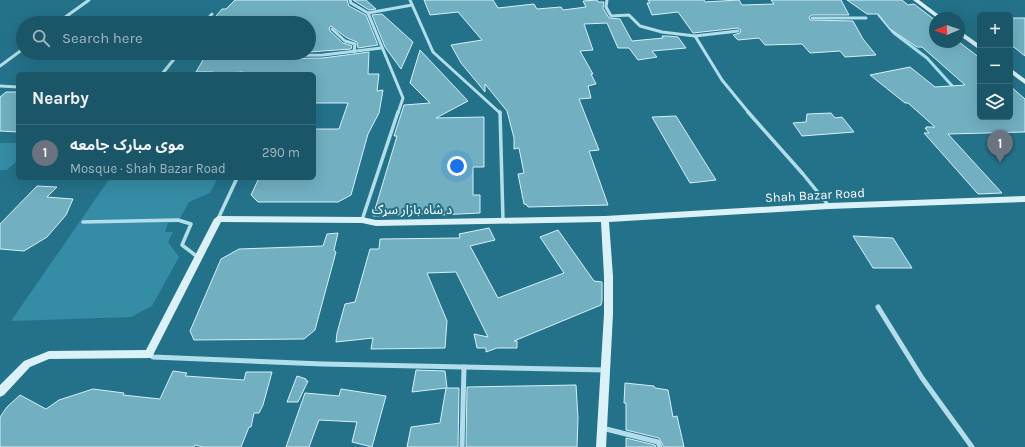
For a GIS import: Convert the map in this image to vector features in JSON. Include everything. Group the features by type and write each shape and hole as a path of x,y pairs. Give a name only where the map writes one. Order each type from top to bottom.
{"main road":[{"path":"916,0 932,12"},
{"path":"965,37 977,46"},
{"path":"1013,72 1025,82"},
{"name":"Shah Bazar Road","path":"605,219 829,206 1025,199"},
{"path":"0,392 27,364 49,355 149,354 218,219"},
{"name":"د شاه بازار سړګ","path":"218,219 362,220 376,223 605,219"},
{"path":"602,447 602,428 607,370 608,251 605,219"}],"street":[{"path":"67,16 89,0"},
{"path":"350,0 352,3 368,12 412,5"},
{"path":"410,0 433,52 500,112 503,220"},
{"path":"607,0 606,7 611,16 629,15 640,26 662,32 695,36 738,32"},
{"path":"362,220 403,98 381,48 368,12"},
{"path":"812,18 866,18"},
{"path":"332,29 344,41 355,44 354,52"},
{"path":"695,36 703,46 721,79 772,139 811,180 829,206"},
{"path":"316,55 381,48"},
{"path":"0,66 16,54"},
{"path":"164,72 173,60"},
{"path":"0,86 16,87"},
{"path":"218,219 236,180"},
{"path":"83,222 178,220 191,224 182,246 195,255"},
{"path":"878,307 908,358 943,410 972,447"},
{"path":"149,354 153,357 323,364 607,370"},
{"path":"462,447 464,367"},
{"path":"602,428 658,442 660,447"}],"shaded area":[{"path":"0,143 16,143 16,162 7,170 0,170"},
{"path":"109,180 217,180 210,193 189,202 178,222 168,223 165,232 173,232 168,242 179,257 152,306 131,317 11,321"}],"building":[{"path":"235,0 347,0 349,6 366,15 378,45 358,48 357,42 347,38 331,26 329,28 330,31 343,43 352,46 351,49 316,52 316,16 216,16 222,9 226,9"},
{"path":"353,0 366,0 376,9 369,10"},
{"path":"424,0 493,0 498,8 534,4 537,9 561,7 563,10 586,7 583,1 597,0 598,2 604,2 603,8 609,18 620,19 632,41 663,38 662,36 678,37 686,48 652,51 657,57 638,60 629,48 618,48 607,23 584,24 593,50 580,51 593,74 591,74 596,84 588,86 591,98 579,99 599,150 589,151 608,205 528,207 524,204 518,174 524,173 519,148 514,149 514,138 507,111 485,84 485,92 461,63 451,45 482,40 458,12 430,15"},
{"path":"648,0 704,0 705,2 739,0 742,5 774,4 771,0 841,0 849,15 812,15 809,17 810,20 853,21 863,39 876,55 845,57 840,51 810,53 802,44 765,45 759,38 738,40 733,35 740,33 741,30 738,28 693,33 678,12 652,15 647,3 650,3"},
{"path":"847,0 902,0 908,5 914,4 929,15 929,48 965,48 965,47 977,56 977,120 1013,120 1013,89 1025,99 1025,132 948,134 1002,193 978,194 924,133 929,133 925,128 927,128 926,127 935,127 908,103 905,103 870,75 910,67 935,87 965,85 922,47 917,47 890,29 878,14 867,14"},
{"path":"382,14 413,42 401,69 385,47 372,15"},
{"path":"1013,18 1025,18 1025,56 1013,46"},
{"path":"420,50 468,101 436,118 484,117 484,167 473,167 473,195 480,195 480,213 373,216 397,136 394,136 404,105 430,103 410,83"},
{"path":"369,52 368,74 379,74 377,91 383,90 379,113 368,134 351,195 338,202 258,202 251,195 258,180 316,180 316,129 339,129 348,103 316,103 316,72 196,72 203,60 316,60 316,58"},
{"path":"6,92 16,92 16,132 0,131 0,97"},
{"path":"831,113 835,118 842,117 854,132 802,136 793,123 806,122 807,114"},
{"path":"676,116 716,180 690,183 652,117"},
{"path":"37,186 57,187 47,197 73,199 66,215 47,237 24,251 0,249 0,224"},
{"path":"489,228 495,240 470,246 498,298 564,273 540,237 558,230 594,281 602,282 601,305 514,341 517,341 517,348 497,348 486,352 486,348 477,348 474,334 488,337 456,272 427,273 447,321 445,348 371,349 373,338 336,342 345,304 355,302 370,249 379,249 380,239 460,238 459,234"},
{"path":"338,233 334,250 336,252 315,330 304,339 194,340 190,331 221,259 239,249 323,246 327,234"},
{"path":"853,236 893,238 912,268 873,268"},
{"path":"416,370 445,371 447,388 459,388 458,447 407,447 411,427 440,423 446,388 412,392"},
{"path":"173,371 187,373 185,376 244,380 246,372 272,372 263,405 259,413 254,413 251,427 249,427 241,447 203,447 195,445 194,447 0,447 0,417 7,407 20,395 46,409 59,400 93,389 124,393 123,395 160,399"},
{"path":"297,376 308,381 298,402 287,402"},
{"path":"625,383 654,386 655,388 668,390 673,417 677,416 684,447 664,447 659,438 626,430 626,403 624,403"},
{"path":"576,385 578,418 577,447 466,447 467,387"},
{"path":"341,389 386,396 372,447 352,442 357,422 319,420 309,447 286,447 305,393 339,396"},
{"path":"626,438 655,445 656,447 626,447"}],"waterway":[{"path":"879,15 894,33 927,58 955,89"}],"place":[{"name":"موی مبارک جامعه","path":"1000,163"}]}
